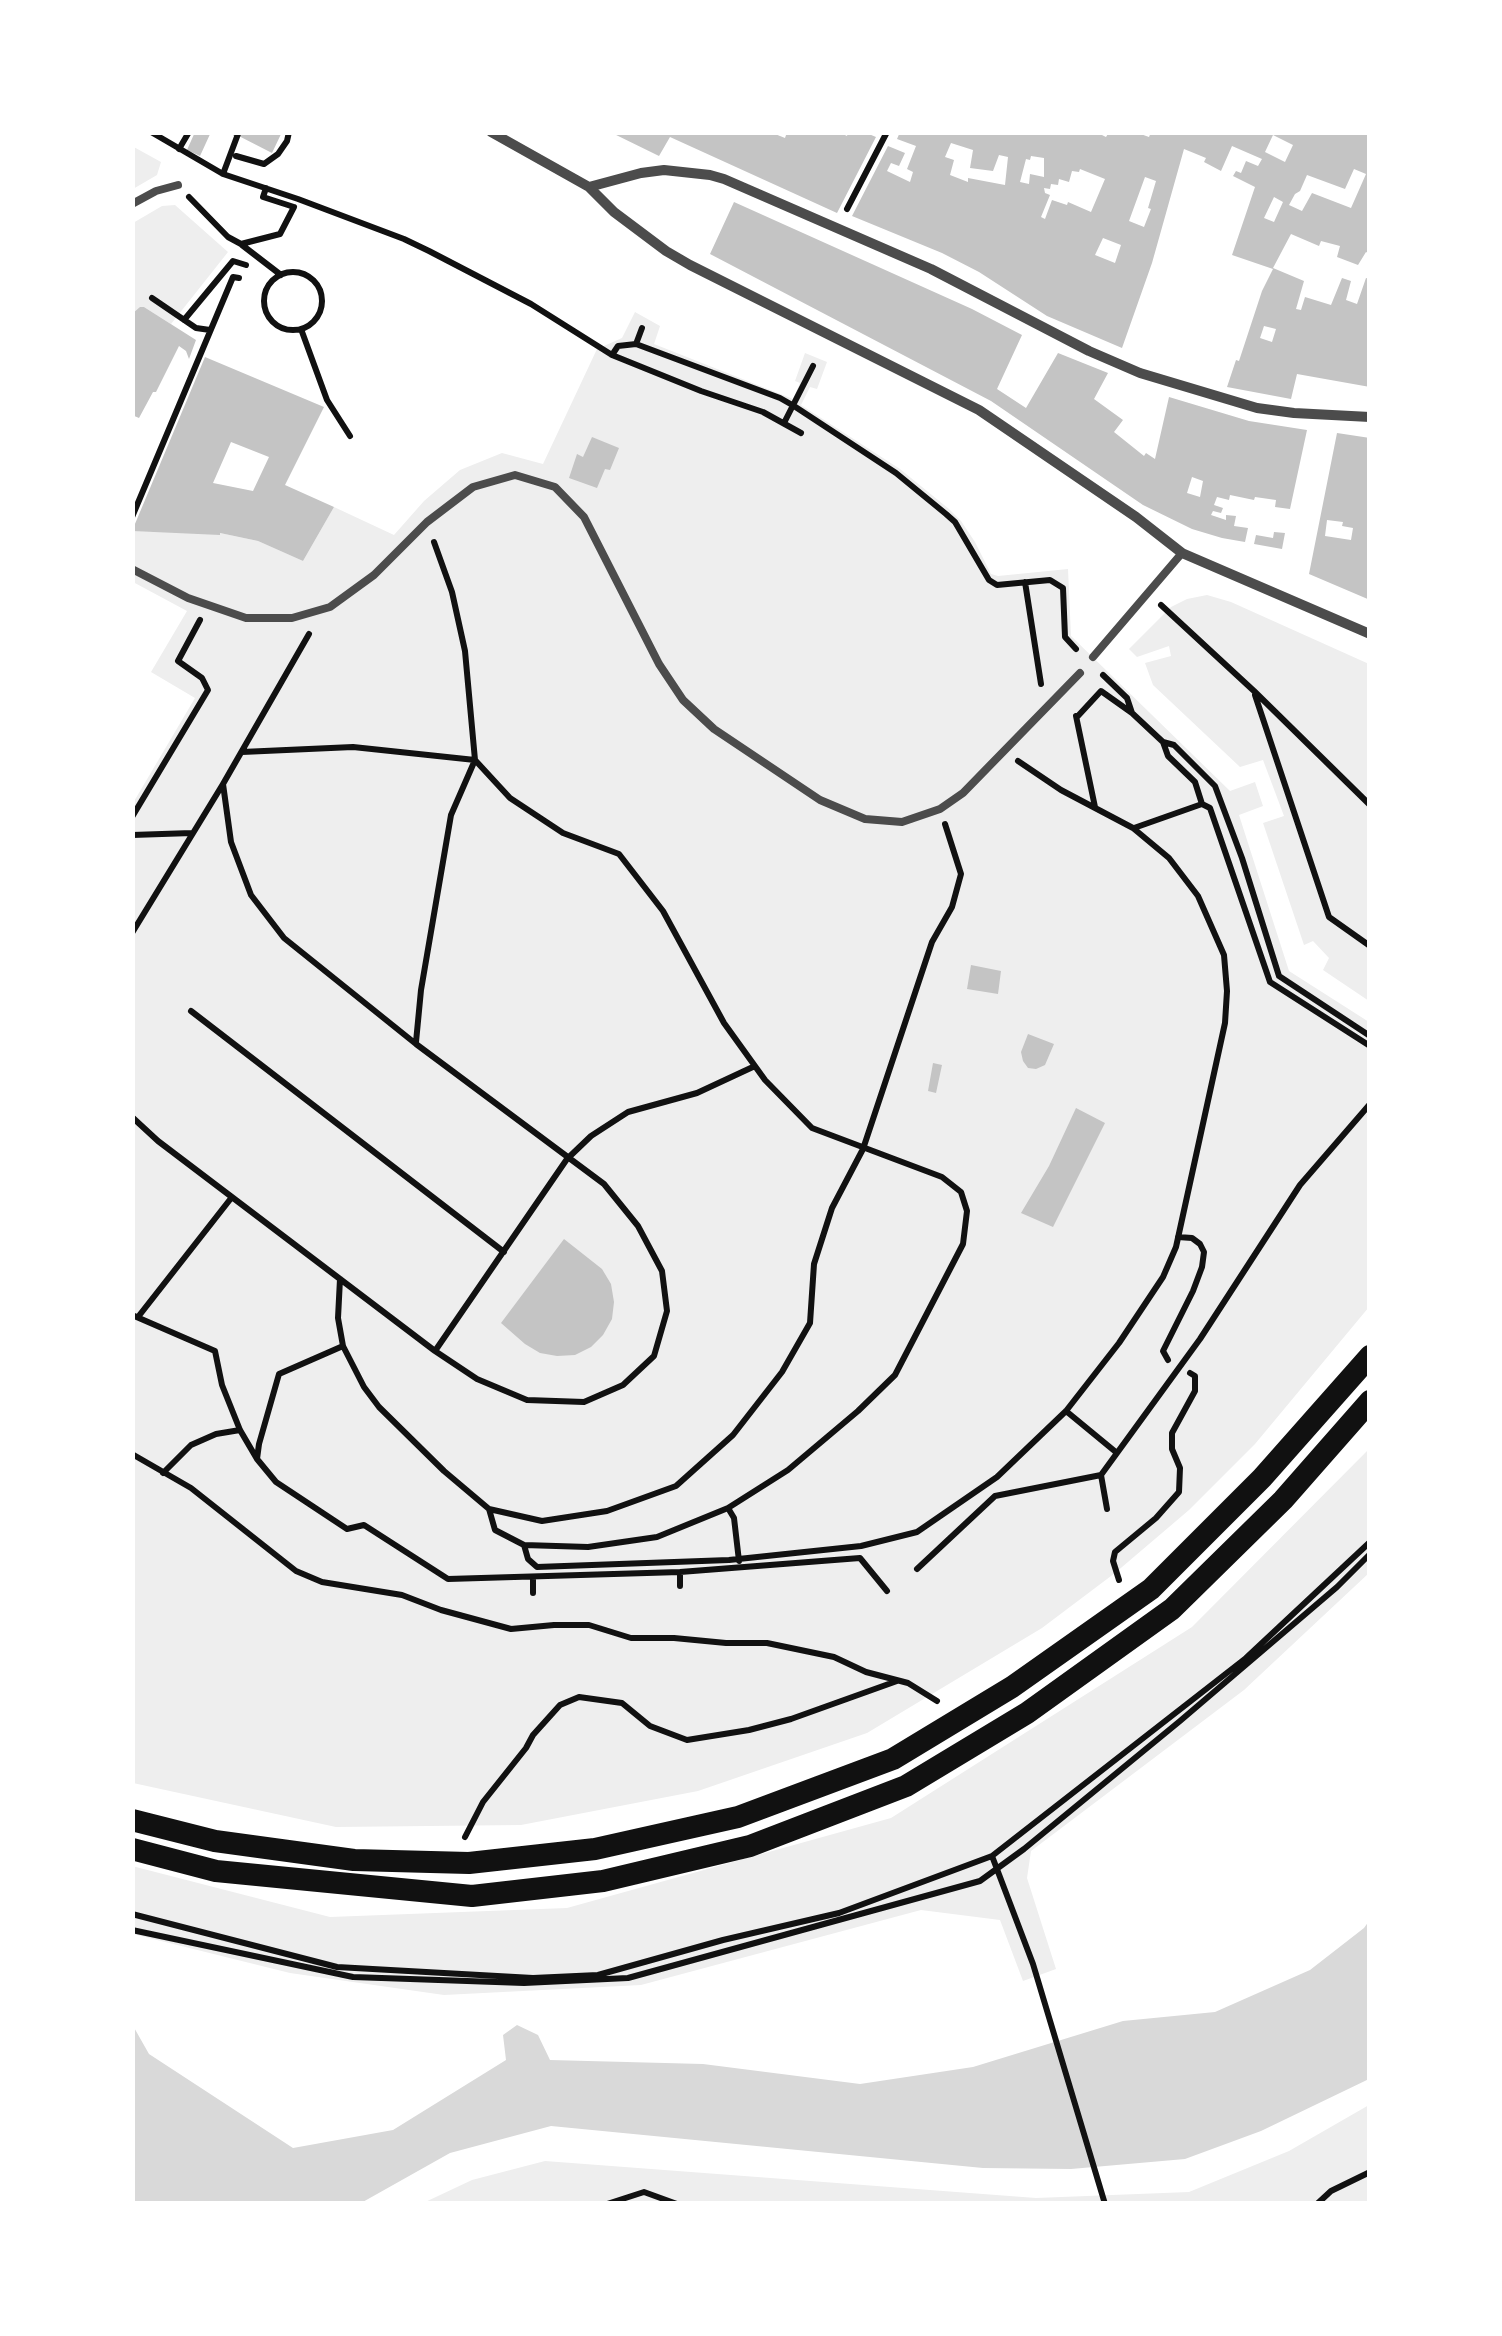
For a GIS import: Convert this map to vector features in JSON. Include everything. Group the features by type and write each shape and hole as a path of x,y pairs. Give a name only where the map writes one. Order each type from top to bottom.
{"main road":[{"path":"132,1820 215,1841 354,1860 469,1863 595,1849 738,1817 893,1759 1012,1688 1151,1589 1262,1478 1370,1356"},
{"path":"132,1848 216,1871 472,1896 603,1881 750,1846 906,1786 1027,1713 1172,1608 1283,1500 1370,1402"}],"street":[{"path":"491,132 590,188 614,212 690,265 978,410 1136,517 1182,553 1370,634"},
{"path":"590,188 664,170 724,179 931,270 1140,373 1257,408 1370,418"}],"lane":[{"path":"132,204 178,185"},
{"path":"132,570 188,598 246,618 292,618 330,607 374,575 427,522 473,487 515,475 555,487 584,517 659,664 683,700 714,729 820,800 866,819 902,822 940,809 962,793 1080,673"},
{"path":"1093,657 1182,553"}],"path":[{"path":"151,132 223,174 416,245 531,304 612,355 763,412 801,433"},
{"path":"179,149 189,132"},
{"path":"223,174 238,134 234,132"},
{"path":"236,156 264,164 278,154 289,132"},
{"path":"838,228 887,132"},
{"path":"178,185 228,237 281,274"},
{"path":"240,244 280,234 294,207 263,197 266,188"},
{"path":"184,320 233,260 246,265"},
{"path":"281,274 308,276 320,289 322,309 302,329 282,328 268,314 264,296 281,274"},
{"path":"132,517 210,330 234,277 239,278"},
{"path":"152,298 196,328 210,330"},
{"path":"636,344 642,328"},
{"path":"302,329 327,400 350,436"},
{"path":"612,355 618,346 636,344 794,406 896,473 955,522 989,580 997,585 1050,580 1062,588 1064,637 1077,649"},
{"path":"784,422 813,366"},
{"path":"416,1044 421,990 451,815 475,760 462,636 452,592 427,522"},
{"path":"1025,582 1041,685"},
{"path":"1148,594 1370,805"},
{"path":"132,817 208,690 202,678 178,662 207,605"},
{"path":"132,933 309,638 311,613"},
{"path":"1102,674 1127,698 1132,713"},
{"path":"1095,808 1077,717 1101,691 1132,713 1162,742 1168,756 1196,782 1202,804"},
{"path":"1254,691 1329,917 1370,946"},
{"path":"1162,742 1174,745 1215,786 1279,976 1370,1036"},
{"path":"242,752 353,747 475,760 523,807 563,833 619,854 664,911 724,1023 764,1080 812,1128 942,1177 961,1192 967,1211 963,1244 894,1375 788,1470 728,1508 657,1537 588,1546 524,1545 495,1530 489,1510"},
{"path":"232,1198 136,1316 215,1350 222,1385 257,1459 276,1482 347,1529 364,1525 448,1578 680,1572 860,1546 917,1532 996,1477 1066,1411 1119,1343 1163,1277 1178,1237 1228,991 1224,955 1198,896 1169,858 1134,828 1021,765 1007,748"},
{"path":"132,1117 232,1198 477,1379 528,1400 584,1402 623,1385 654,1356 667,1312 662,1271 638,1226 604,1184 416,1044 284,938 250,895 232,842 223,784"},
{"path":"1134,828 1202,804 1210,808 1270,982 1370,1046"},
{"path":"340,1279 338,1318 343,1346 364,1387 444,1471 489,1510 542,1520 607,1511 676,1486 733,1435 782,1372 810,1323 814,1264 832,1208 863,1149 932,942 952,907 961,874 940,809"},
{"path":"132,835 193,832"},
{"path":"190,1011 504,1252"},
{"path":"435,1351 567,1159 591,1136 628,1112 697,1093 755,1066"},
{"path":"917,1569 995,1496 1101,1474 1200,1340 1300,1185 1370,1104"},
{"path":"1168,1360 1164,1351 1202,1266 1204,1252 1192,1238 1178,1237"},
{"path":"257,1459 279,1374 343,1346"},
{"path":"1129,1605 1113,1561 1115,1552 1156,1518 1179,1492 1180,1468 1172,1448 1172,1433 1195,1391 1195,1376 1190,1373"},
{"path":"1066,1411 1117,1453"},
{"path":"163,1473 191,1445 216,1434 240,1430"},
{"path":"132,1454 190,1488 296,1570 322,1582 402,1595 511,1629 589,1625 631,1638 766,1643 834,1657 866,1672 908,1682 938,1702 923,1710"},
{"path":"1101,1474 1107,1510"},
{"path":"728,1508 734,1518 739,1563"},
{"path":"132,1914 337,1968 533,1978 598,1975 838,1913 992,1856 1246,1658 1370,1542"},
{"path":"524,1545 528,1559 537,1566 860,1558 887,1591"},
{"path":"132,1930 353,1977 524,1983 628,1978 980,1881 1180,1721 1337,1587 1370,1554"},
{"path":"680,1572 680,1586"},
{"path":"1120,1582 1129,1575"},
{"path":"532,1593 533,1578"},
{"path":"469,1863 465,1836 482,1802 560,1705 579,1697 622,1704 650,1726 687,1740 777,1723 898,1680"},
{"path":"448,1836 483,1835"},
{"path":"992,1856 1032,1964 1105,2204"},
{"path":"1317,2204 1370,2172"},
{"path":"608,2204 644,2192 676,2204"}],"shaded area":[{"path":"132,146 161,162 157,175 133,189"},
{"path":"175,205 228,252 171,324 144,307 133,314 133,223 162,206"},
{"path":"635,312 660,326 654,344 793,399 805,353 827,362 817,389 810,387 801,405 900,469 949,509 975,542 991,574 1068,569 1071,636 1230,791 1255,782 1263,806 1239,815 1289,971 1369,1022 1369,1307 1255,1444 1189,1510 1115,1573 1042,1628 867,1733 698,1791 521,1825 336,1827 133,1783 133,803 195,698 151,672 187,611 133,582 132,531 220,533 258,541 303,561 334,507 394,535 424,501 460,470 502,453 543,464 597,349 622,338"},
{"path":"1207,595 1369,664 1369,1001 1323,970 1329,958 1313,941 1304,945 1263,823 1284,816 1263,760 1240,767 1153,685 1145,663 1171,656 1169,646 1137,657 1129,649 1171,607"},
{"path":"1369,1449 1369,1573 1244,1690 1031,1851 1027,1878 1056,1969 1023,1981 1000,1920 921,1910 641,1985 444,1995 290,1973 133,1934 132,1866 330,1917 567,1908 891,1818 1192,1627"},
{"path":"1369,1921 1369,2079 1261,2131 1185,2159 1071,2169 983,2168 551,2126 450,2153 361,2203 133,2203 132,2024 149,2054 293,2148 393,2130 506,2060 503,2035 517,2025 538,2035 550,2060 703,2064 860,2084 973,2067 1123,2021 1215,2012 1310,1970"},
{"path":"1369,2105 1369,2203 421,2204 472,2180 545,2161 1036,2198 1189,2192 1289,2151"}],"building":[{"path":"195,132 211,132 200,156 187,150"},
{"path":"231,132 282,132 272,153"},
{"path":"610,132 770,132 785,138 787,132 839,132 847,136 848,132 864,132 876,137 837,213 670,137 659,156"},
{"path":"900,132 1096,132 1106,137 1109,132 1135,132 1149,137 1151,132 1370,132 1370,254 1366,252 1358,265 1337,257 1340,246 1321,241 1319,246 1291,234 1273,268 1304,281 1296,309 1301,310 1305,297 1331,305 1342,278 1351,281 1346,300 1357,304 1366,278 1370,279 1370,387 1297,374 1291,399 1227,387 1273,269 1232,255 1255,187 1233,176 1236,171 1241,173 1246,161 1258,166 1262,159 1232,146 1221,171 1204,162 1206,158 1184,149 1152,263 1122,348 1047,316 942,253 852,216 888,146 905,153 899,166 891,163 887,171 910,182 913,172 907,169 916,146 897,139","holes":["1273,135 1293,145 1285,162 1265,152","951,143 973,150 970,168 993,171 999,155 1008,157 1005,185 968,178 968,182 950,175 954,160 945,157","1044,158 1044,177 1030,174 1029,184 1020,182 1026,159","1080,169 1105,179 1091,212 1052,200 1045,219 1041,217 1050,195 1044,188 1058,185 1059,179 1069,182 1072,171","1354,169 1366,174 1351,208 1312,193 1302,211 1289,205 1307,175 1345,189","1145,177 1156,181 1144,227 1129,221","1274,197 1283,202 1274,222 1264,218","1103,238 1121,245 1115,263 1095,255","1264,326 1276,329 1272,342 1260,338"]},
{"path":"734,202 972,309 1022,335 997,389 1026,408 1058,353 1108,373 1094,399 1123,420 1114,432 1144,456 1146,453 1155,459 1169,397 1249,421 1307,430 1290,509 1275,507 1276,500 1217,497 1214,505 1223,508 1221,513 1213,511 1211,515 1226,520 1226,515 1236,516 1234,526 1248,528 1245,542 1192,529 1143,505 991,401 710,254","holes":["1192,477 1203,481 1200,497 1187,493"]},
{"path":"140,307 196,340 189,359 179,346 139,418 132,415 132,314"},
{"path":"205,357 324,407 285,485 334,507 303,561 258,541 220,533 132,531","holes":["231,442 269,457 253,491 213,483"]},
{"path":"1337,433 1370,438 1370,600 1309,574","holes":["1327,520 1343,522 1342,526 1353,528 1351,540 1325,536"]},
{"path":"592,437 619,448 597,488 569,478 577,454 583,457"},
{"path":"1274,532 1285,533 1282,549 1254,544 1256,535 1273,538"},
{"path":"971,965 1001,971 998,994 967,989"},
{"path":"1028,1034 1054,1044 1045,1065 1036,1069 1028,1068 1023,1061 1021,1052"},
{"path":"933,1063 942,1065 936,1093 928,1091"},
{"path":"1076,1108 1105,1123 1053,1227 1021,1213"},
{"path":"564,1239 602,1269 611,1284 614,1302 612,1319 591,1347 575,1355 557,1356 540,1353 501,1323"}]}
